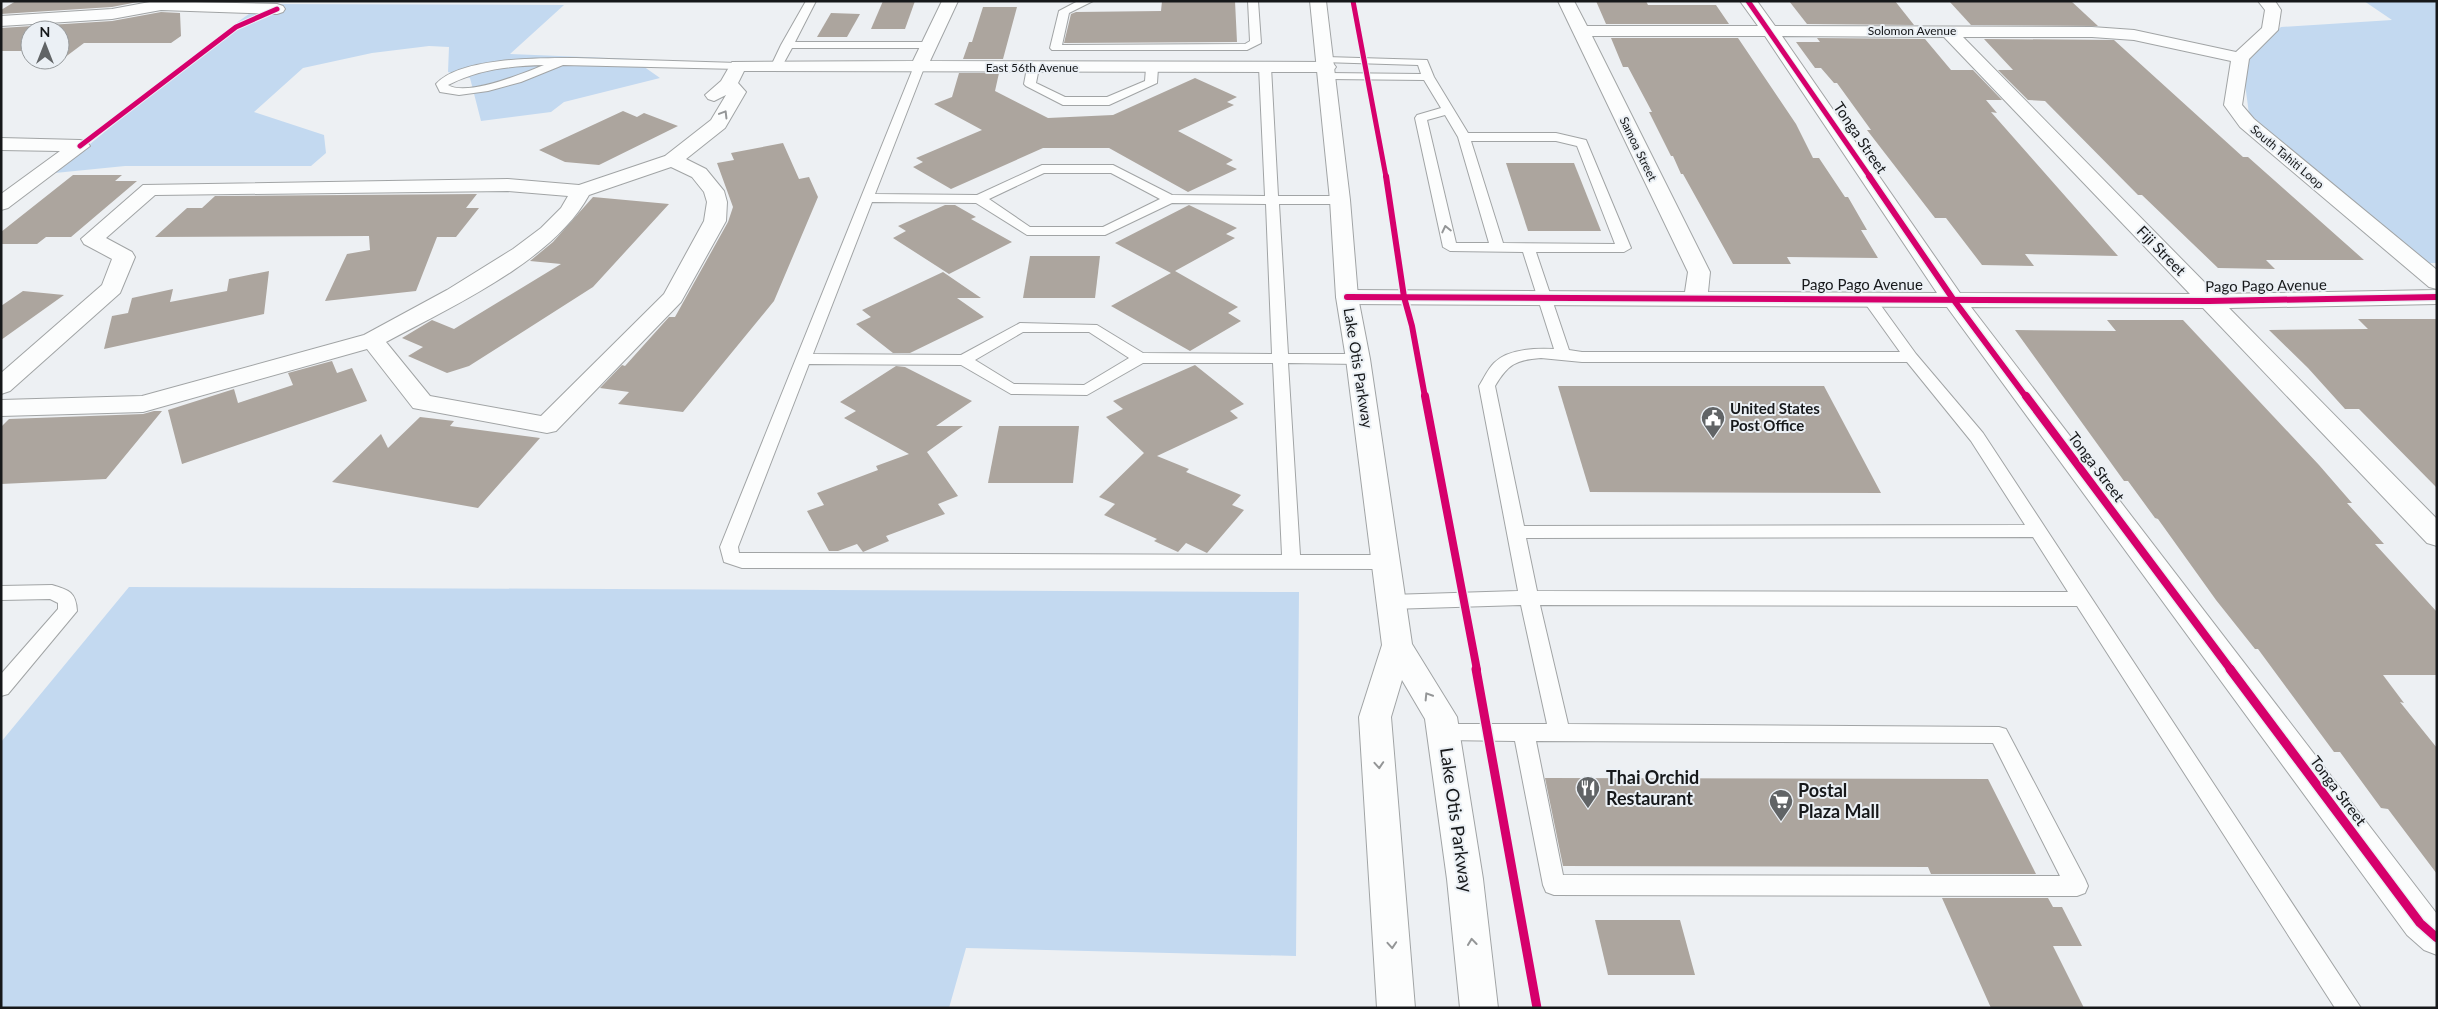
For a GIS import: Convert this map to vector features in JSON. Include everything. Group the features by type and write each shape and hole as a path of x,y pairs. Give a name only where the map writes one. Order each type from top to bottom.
{"street":[{"path":"918,68 950,1"},
{"name":"Lake Otis Parkway","path":"1318,1 1327,68 1340,200 1347,297 1358,359 1390,602 1397,645 1441,717 1465,879 1479,1008"},
{"name":"Samoa Street","path":"1566,1 1699,272 1696,299"},
{"name":"Tonga Street","path":"1748,1 1953,299 2420,923 2437,938"},
{"path":"2240,58 2270,30 2273,10 2266,1"},
{"path":"1,21 112,14 164,3 277,9"},
{"name":"Solomon Avenue","path":"1581,31 2092,32 2134,35 2240,58"},
{"name":"Fiji Street","path":"1948,31 2437,536"},
{"name":"South Tahiti Loop","path":"2240,58 2233,105 2247,123 2437,282"},
{"path":"698,138 697,124 715,93 729,84 738,66"},
{"name":"East 56th Avenue","path":"738,66 1327,68"},
{"path":"1,386 112,288 124,257 92,239 150,189 508,185 581,191 672,160 718,124 737,92 729,84"},
{"path":"1,144 80,146 1,204"},
{"path":"372,340 422,402 548,425 673,297 715,220 717,202 714,191 705,179 672,160"},
{"path":"1,408 143,404 372,340 492,274 549,230 578,200 581,191"},
{"name":"Pago Pago Avenue","path":"1347,297 2209,301 2437,297"},
{"name":"Lake Otis Parkway","path":"1396,1008 1375,717 1397,645"}],"lane":[{"path":"777,66 786,45 811,1"},
{"path":"1052,68 1064,11 1088,1"},
{"path":"1056,48 1247,47 1256,43 1253,1"},
{"path":"786,45 929,45"},
{"path":"559,63 516,80 470,91 444,90 442,84 451,78 495,66 559,63 738,66"},
{"path":"1265,67 1291,562"},
{"path":"918,68 729,547 730,557 742,561 1385,562"},
{"path":"1033,68 1030,84 1063,101 1109,101 1150,83 1152,68"},
{"path":"1327,68 1428,77 1464,137 1497,247"},
{"path":"1447,110 1421,118 1450,247 1624,248 1582,143 1556,137 1464,137"},
{"path":"867,198 979,199 1042,169 1114,169 1170,199"},
{"path":"979,199 1027,231 1105,231 1170,199 1340,200"},
{"path":"1528,247 1563,354"},
{"path":"1869,299 1912,357 1977,437 2349,1008"},
{"path":"803,360 964,360 1020,327 1092,328 1140,358"},
{"path":"1559,732 1529,598 1487,386 1501,364 1526,354 1563,354 1582,357 1912,357"},
{"path":"964,360 1011,389 1087,390 1140,358 1358,359"},
{"path":"1516,532 2038,531"},
{"path":"1,592 52,592 67,599 67,612 1,688"},
{"path":"1390,602 1529,598 2082,599"},
{"path":"1444,732 1524,731 1999,735 2077,886 1554,885 1524,731"}],"shaded area":[{"path":"2364,1 2437,1 2437,263 2429,263 2249,114 2242,61 2281,27 2392,20"},
{"path":"263,4 564,5 510,54 633,59 660,78 564,102 551,112 481,121 470,78 448,72 449,47 429,46 372,53 303,68 254,112 324,135 326,153 311,166 125,166 55,173 239,21"},
{"path":"129,587 1299,592 1296,956 966,948 949,1008 1,1008 1,742"}],"building":[{"path":"16,1 143,1 112,7 1,14 1,10"},
{"path":"883,1 915,1 905,29 871,29"},
{"path":"1162,1 1235,1 1237,42 1064,43 1071,14 1076,12 1161,11"},
{"path":"1596,1 1646,1 1648,5 1716,5 1729,24 1606,24"},
{"path":"1789,1 1895,1 1914,25 1807,24"},
{"path":"1949,1 2071,1 2098,26 1971,25"},
{"path":"983,7 1017,7 1003,59 963,59 969,42 972,42"},
{"path":"161,12 180,13 181,36 171,43 84,43 70,54 70,24 112,21"},
{"path":"831,13 860,14 847,37 817,37"},
{"path":"20,27 20,51 1,51 1,28"},
{"path":"1611,38 1738,38 1796,124 1813,158 1819,158 1845,197 1848,197 1867,230 1861,230 1878,258 1787,257 1791,264 1733,264 1683,174 1681,174 1673,156 1671,156 1649,112 1652,112 1628,67 1623,67"},
{"path":"1817,38 1925,39 1951,70 1973,70 2002,100 1986,100 1997,113 1991,112 2118,256 2025,254 2034,266 1982,265 1946,218 1935,218 1867,130 1871,130 1837,83 1834,83 1821,68 1815,68 1796,42 1820,42"},
{"path":"1984,39 2114,40 2243,157 2248,157 2364,260 2266,260 2275,269 2218,268 2142,195 2138,195 2045,101 2028,100 1998,70 2013,70"},
{"path":"959,73 999,73 995,91 1048,118 1113,115 1195,78 1237,97 1227,102 1234,105 1178,131 1233,160 1226,164 1237,169 1188,192 1109,148 1043,148 951,189 913,167 923,162 916,158 982,130 934,104 952,97"},
{"path":"623,111 637,117 644,113 678,126 599,165 565,162 539,150"},
{"path":"783,143 799,179 809,177 818,197 774,301 683,412 618,404 629,392 600,388 622,365 625,366 669,317 675,317 728,222 733,207 717,163 734,160 731,153"},
{"path":"1506,163 1574,163 1601,231 1528,231"},
{"path":"73,175 122,175 115,181 137,181 71,237 46,237 37,244 1,244 1,232"},
{"path":"477,194 466,208 479,208 456,237 437,237 416,291 325,301 347,254 370,250 369,236 155,237 187,208 202,208 215,196"},
{"path":"593,197 669,204 593,287 469,366 447,373 408,356 423,347 402,338 432,320 454,329 561,264 530,261 553,242"},
{"path":"945,205 955,205 976,217 971,219 1012,242 949,274 893,238 906,231 898,226"},
{"path":"1189,205 1237,228 1226,234 1235,238 1175,271 1238,307 1228,313 1241,321 1190,351 1111,306 1171,273 1115,243"},
{"path":"1030,256 1100,256 1095,298 1023,298"},
{"path":"269,271 264,314 104,349 112,316 128,313 132,298 173,289 170,302 227,291 229,279"},
{"path":"943,272 981,298 957,298 984,317 910,353 893,353 856,324 871,317 862,310"},
{"path":"23,291 64,295 1,340 1,306"},
{"path":"2358,319 2437,319 2437,488 2359,409 2345,409 2308,368 2269,330 2368,329"},
{"path":"2107,320 2183,320 2319,465 2352,503 2347,503 2384,544 2375,544 2437,612 2437,675 2383,675 2404,703 2400,702 2437,748 2437,874 2388,809 2381,808 2340,752 2334,752 2258,649 2255,649 2216,600 2158,519 2155,518 2128,481 2124,481 2015,330 2116,331"},
{"path":"332,361 337,373 352,368 367,401 182,464 168,410 234,389 238,403 293,385 288,373"},
{"path":"1195,365 1244,404 1230,411 1238,418 1157,456 1189,469 1186,472 1241,495 1232,505 1244,510 1207,553 1186,543 1178,552 1154,541 1157,539 1104,515 1115,504 1099,497 1144,453 1106,417 1123,409 1113,401"},
{"path":"896,366 905,367 972,401 936,426 963,426 927,452 958,496 938,504 945,514 886,536 889,541 863,552 857,544 838,551 829,551 807,511 824,505 817,493 878,470 876,466 909,454 844,418 856,411 840,402"},
{"name":"United States Post Office","path":"1558,386 1824,386 1881,493 1590,492"},
{"path":"162,411 106,479 1,484 1,427 9,419 143,414"},
{"path":"420,417 454,421 450,426 540,438 478,508 332,482 381,434 388,448"},
{"path":"999,426 1079,426 1073,483 988,483"},
{"name":"Postal Plaza Mall","path":"1545,778 1988,779 2036,874 1931,874 1928,867 1563,866"},
{"path":"1942,898 2048,898 2053,907 2062,907 2082,946 2053,946 2084,1008 1991,1008"},
{"path":"1595,920 1680,920 1695,975 1608,975"}],"cycle path":[{"path":"1353,1 1392,210 1404,297 1412,326 1493,758 1537,1008"},
{"path":"1748,1 1953,299 2420,923 2437,938"},
{"path":"80,146 236,27 277,9"},
{"path":"1347,297 2209,301 2437,297"}],"place":[{"name":"United States Post Office","path":"1713,439"},
{"name":"Thai Orchid Restaurant","path":"1588,809"},
{"name":"Postal Plaza Mall","path":"1781,822"}]}
